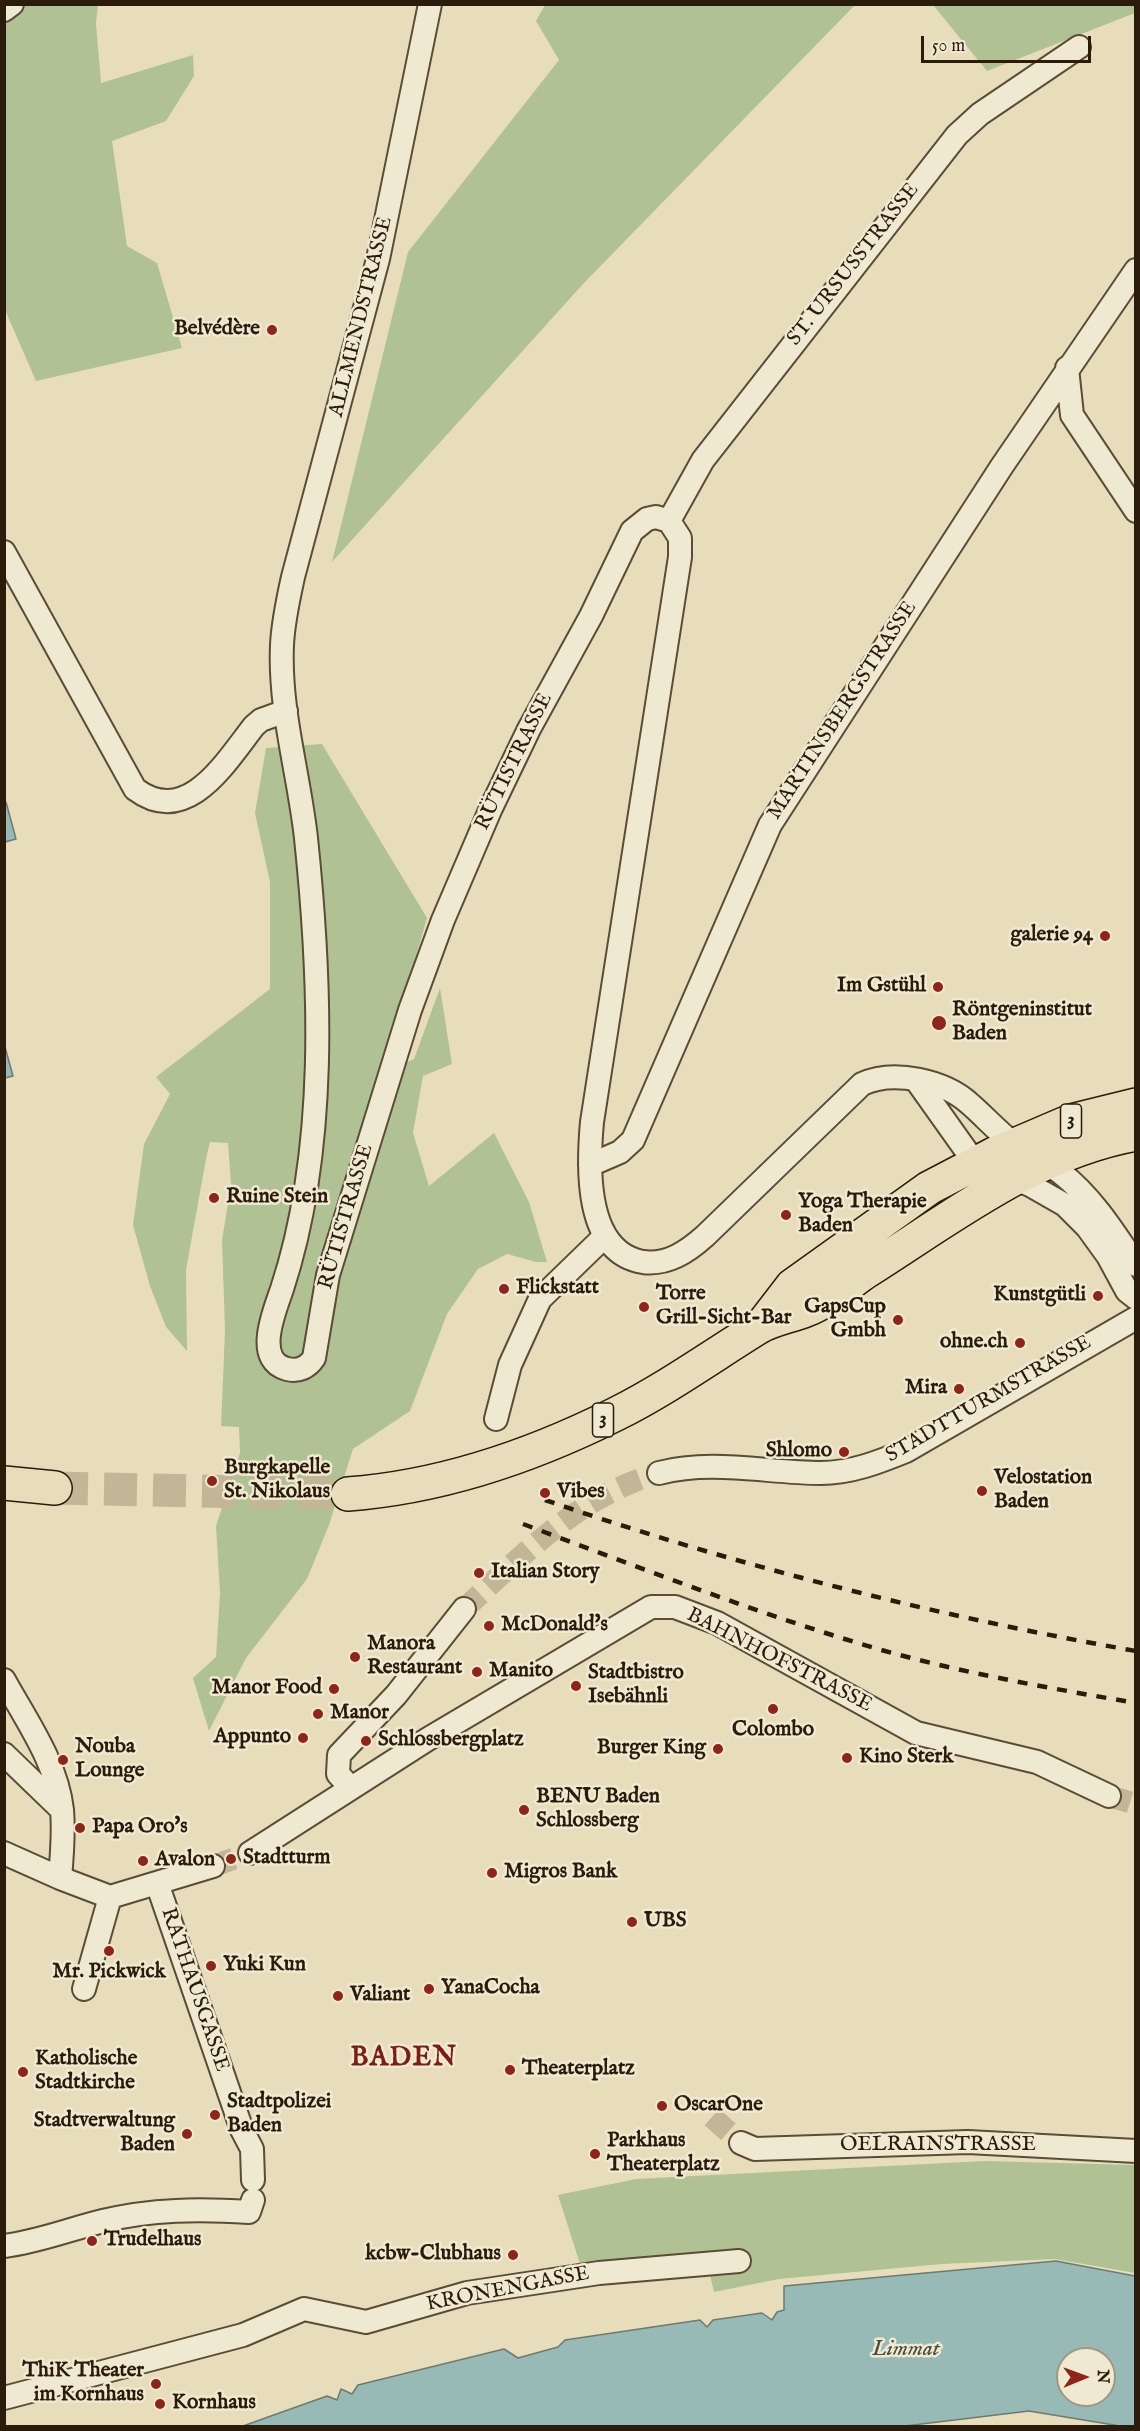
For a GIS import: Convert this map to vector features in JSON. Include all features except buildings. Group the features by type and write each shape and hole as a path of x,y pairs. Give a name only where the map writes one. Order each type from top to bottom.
{"main road":[{"name":"3","path":"762,1325 792,1286 914,1198 975,1163 1071,1121 1136,1105"},
{"name":"3","path":"348,1494 394,1490 438,1480 539,1449 617,1414 762,1325 808,1309 933,1228 1015,1179 1078,1148 1136,1134"},
{"path":"4,1483 55,1488"}],"street":[{"path":"4,10 12,4"},
{"name":"ALLMENDSTRASSE","path":"283,628 293,578 378,259 430,4"},
{"name":"ST. URSUSSTRASSE","path":"669,521 703,460 904,199 957,135 980,114 1079,46"},
{"name":"MARTINSBERGSTRASSE","path":"590,1165 620,1152 633,1140 764,837 1041,406 1136,270"},
{"path":"1067,368 1072,415 1136,511"},
{"path":"1041,406 1072,415"},
{"name":"RÜTISTRASSE","path":"283,628 282,665 286,711 306,836 315,985 315,1083 311,1152 298,1225 274,1314 269,1348 280,1366 296,1370 309,1364 314,1358 328,1275 410,1010 443,920 482,828 632,531 647,519 656,518 669,521"},
{"path":"669,521 680,538 680,557 599,1074 590,1165 594,1204 605,1236 620,1252 640,1261 664,1261 684,1253 862,1084 888,1079 916,1080 952,1092 970,1103 1015,1145 1059,1171 1081,1191 1108,1222 1136,1265"},
{"path":"4,552 135,789 145,797 168,803 188,797 222,769 254,726 261,720 286,711"},
{"path":"916,1080 975,1163 1015,1179 1056,1200 1079,1220 1108,1256 1127,1291 1136,1298"},
{"path":"1015,1145 1015,1179"},
{"path":"496,1419 510,1365 540,1299 605,1236"},
{"name":"STADTTURMSTRASSE","path":"659,1473 698,1467 821,1473 874,1464 906,1450 1136,1318"},
{"name":"BAHNHOFSTRASSE","path":"250,1853 532,1676 651,1607 675,1608 717,1623 924,1736 1037,1762 1109,1796"},
{"path":"351,1788 338,1774 339,1755 396,1695 464,1609"},
{"path":"4,1680 46,1757 57,1784 62,1810 60,1878"},
{"path":"4,1754 62,1810"},
{"path":"4,1853 110,1897 213,1866"},
{"name":"RATHAUSGASSE","path":"4,2246 104,2221 151,2212 194,2209 249,2212 253,2190 252,2149 242,2130 157,1883"},
{"path":"84,1989 110,1897"},
{"name":"OELRAINSTRASSE","path":"741,2144 755,2149 968,2142 1136,2151"},
{"name":"KRONENGASSE","path":"4,2398 243,2335 303,2309 366,2322 478,2292 609,2272 739,2261"}],"green space":[{"path":"1135,4 1135,13 987,71 933,5"},
{"path":"4,5 98,5 96,23 101,83 193,55 194,76 166,121 112,141 127,246 157,263 182,348 36,381 5,310"},
{"path":"545,5 855,5 583,284 332,562 408,252 559,60 536,21"},
{"path":"322,744 427,918 382,1074 414,1059 440,988 452,1064 423,1076 413,1133 429,1186 494,1133 529,1202 547,1262 536,1262 507,1254 478,1269 447,1314 410,1411 353,1449 329,1525 307,1579 246,1658 209,1731 193,1678 216,1657 220,1593 216,1526 240,1453 239,1427 221,1426 225,1330 222,1240 231,1185 228,1143 210,1142 206,1159 186,1270 187,1351 166,1327 150,1286 133,1225 144,1144 170,1094 156,1077 270,989 270,882 255,813 266,748"},
{"path":"985,2161 1135,2165 1135,2273 1055,2259 942,2264 779,2279 714,2292 705,2255 580,2264 558,2195 636,2179"}],"water":[{"path":"5,803 16,839 5,842"},
{"path":"5,1047 13,1076 4,1078"},
{"name":"Limmat","path":"1056,2261 1135,2276 1135,2426 1120,2426 1029,2411 905,2426 243,2426 327,2396 337,2400 341,2389 352,2394 358,2385 504,2349 518,2358 558,2347 565,2340 700,2320 707,2327 713,2320 762,2313 772,2320 777,2312 784,2310 784,2286"}],"tunnel":[{"path":"464,1609 531,1548 578,1511 630,1483 659,1473"},
{"path":"55,1488 348,1494"},
{"path":"1109,1796 1136,1804"},
{"path":"213,1866 250,1853"},
{"path":"712,2117 741,2143"}],"railway":[{"path":"545,1500 690,1547 837,1587 986,1622 1136,1651"},
{"path":"523,1524 744,1606 878,1649 974,1673 1136,1703"}],"place":[{"name":"Belvédère","path":"272,330"},
{"name":"galerie 94","path":"1105,936"},
{"name":"Im Gstühl","path":"938,987"},
{"name":"Röntgeninstitut Baden","path":"939,1023"},
{"name":"Ruine Stein","path":"214,1198"},
{"name":"Yoga Therapie Baden","path":"786,1215"},
{"name":"Flickstatt","path":"504,1289"},
{"name":"Kunstgütli","path":"1098,1296"},
{"name":"Torre Grill-Sicht-Bar","path":"644,1307"},
{"name":"GapsCup Gmbh","path":"898,1320"},
{"name":"ohne.ch","path":"1020,1343"},
{"name":"Mira","path":"959,1389"},
{"name":"Shlomo","path":"844,1452"},
{"name":"Burgkapelle St. Nikolaus","path":"212,1481"},
{"name":"Velostation Baden","path":"982,1491"},
{"name":"Vibes","path":"545,1493"},
{"name":"Italian Story","path":"479,1573"},
{"name":"McDonald's","path":"489,1626"},
{"name":"Manora Restaurant","path":"355,1657"},
{"name":"Manito","path":"477,1672"},
{"name":"Stadtbistro Isebähnli","path":"576,1686"},
{"name":"Manor Food","path":"334,1689"},
{"name":"Colombo","path":"773,1709"},
{"name":"Manor","path":"318,1714"},
{"name":"Appunto","path":"303,1738"},
{"name":"Schlossbergplatz","path":"366,1741"},
{"name":"Burger King","path":"718,1749"},
{"name":"Kino Sterk","path":"847,1758"},
{"name":"Nouba Lounge","path":"63,1760"},
{"name":"BENU Baden Schlossberg","path":"524,1810"},
{"name":"Papa Oro's","path":"80,1828"},
{"name":"Stadtturm","path":"231,1859"},
{"name":"Avalon","path":"143,1861"},
{"name":"Migros Bank","path":"492,1873"},
{"name":"UBS","path":"632,1922"},
{"name":"Mr. Pickwick","path":"109,1951"},
{"name":"Yuki Kun","path":"211,1966"},
{"name":"YanaCocha","path":"429,1989"},
{"name":"Valiant","path":"338,1996"},
{"name":"Theaterplatz","path":"510,2070"},
{"name":"Katholische Stadtkirche","path":"23,2072"},
{"name":"OscarOne","path":"662,2106"},
{"name":"Stadtpolizei Baden","path":"215,2115"},
{"name":"Stadtverwaltung Baden","path":"187,2134"},
{"name":"Parkhaus Theaterplatz","path":"595,2154"},
{"name":"Trudelhaus","path":"92,2241"},
{"name":"kcbw-Clubhaus","path":"513,2255"},
{"name":"ThiK Theater im Kornhaus","path":"156,2384"},
{"name":"Kornhaus","path":"160,2404"}],"district":[{"name":"BADEN","path":"404,2059"}]}
